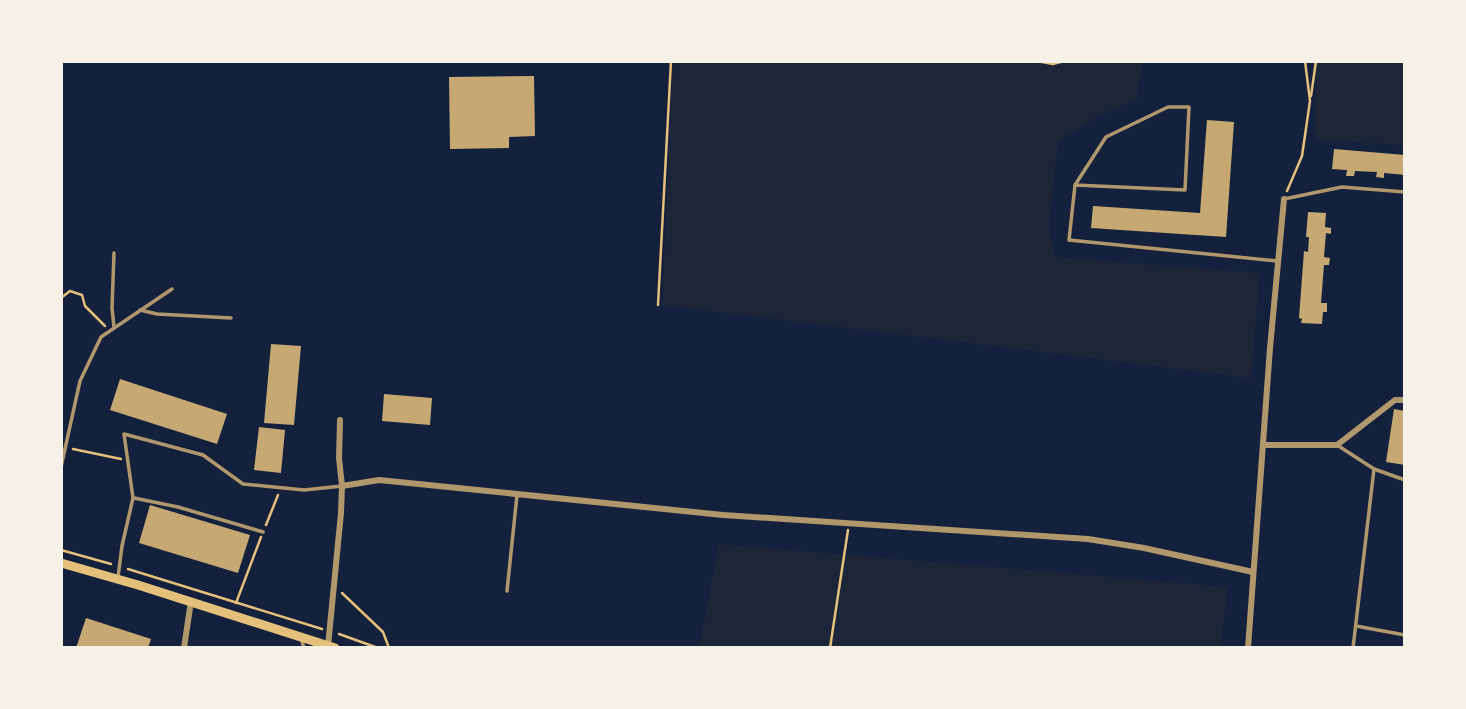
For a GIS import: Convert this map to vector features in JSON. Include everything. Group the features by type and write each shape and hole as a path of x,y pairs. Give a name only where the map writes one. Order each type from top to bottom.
{"main road":[{"path":"61,563 191,601 332,647"}],"street":[{"path":"1248,648 1284,199"},
{"path":"1263,445 1337,445 1395,400 1405,400"},
{"path":"332,647 330,631 341,513 341,420"},
{"path":"342,486 379,480 723,515 1088,539 1254,572"},
{"path":"184,648 191,601"}],"lane":[{"path":"1075,185 1185,190 1189,107 1168,107 1106,137 1075,185 1069,240 1279,261"},
{"path":"1284,199 1342,187 1405,192"},
{"path":"114,253 114,328"},
{"path":"61,467 63,447 80,381 101,337 172,289"},
{"path":"140,310 157,314 231,318"},
{"path":"118,579 122,545 134,498 124,434 203,455 243,484 304,490 342,486"},
{"path":"1337,445 1374,469 1405,480"},
{"path":"1353,648 1374,469"},
{"path":"507,591 517,495"},
{"path":"134,498 263,532"},
{"path":"1356,626 1405,635"},
{"path":"300,636 304,648"}],"path":[{"path":"658,305 671,61"},
{"path":"1037,61 1054,64 1064,61"},
{"path":"1304,61 1310,101"},
{"path":"1284,199 1301,156 1316,61"},
{"path":"61,298 70,291 82,295 85,306 109,331"},
{"path":"63,447 128,461"},
{"path":"236,603 281,489"},
{"path":"830,648 849,524"},
{"path":"61,550 379,648"},
{"path":"334,586 383,632 389,648"}],"shaded area":[{"path":"673,61 1143,61 1136,99 1099,116 1058,141 1049,224 1054,257 1260,273 1251,378 662,305"},
{"path":"1311,61 1405,61 1405,145 1316,140 1315,80"},
{"path":"719,544 1228,587 1220,648 699,648"}],"building":[{"path":"534,76 535,136 509,137 509,148 450,149 449,77"},
{"path":"1207,120 1234,122 1226,237 1091,228 1093,206 1200,213"},
{"path":"1334,149 1405,155 1405,175 1384,173 1384,178 1376,177 1377,172 1355,171 1354,176 1346,176 1347,170 1332,169"},
{"path":"1308,212 1326,213 1325,227 1331,228 1331,234 1326,233 1324,257 1330,258 1329,265 1324,265 1321,303 1327,303 1327,312 1323,312 1322,324 1301,323 1302,319 1299,318 1304,251 1308,252"},
{"path":"271,344 301,346 294,425 264,423"},
{"path":"120,379 227,414 217,444 110,410"},
{"path":"384,394 432,398 430,425 382,421"},
{"path":"1394,409 1405,411 1405,465 1386,462"},
{"path":"259,427 285,430 281,473 254,470"},
{"path":"150,505 250,535 238,573 139,543"},
{"path":"86,618 151,639 148,648 76,648"}]}
